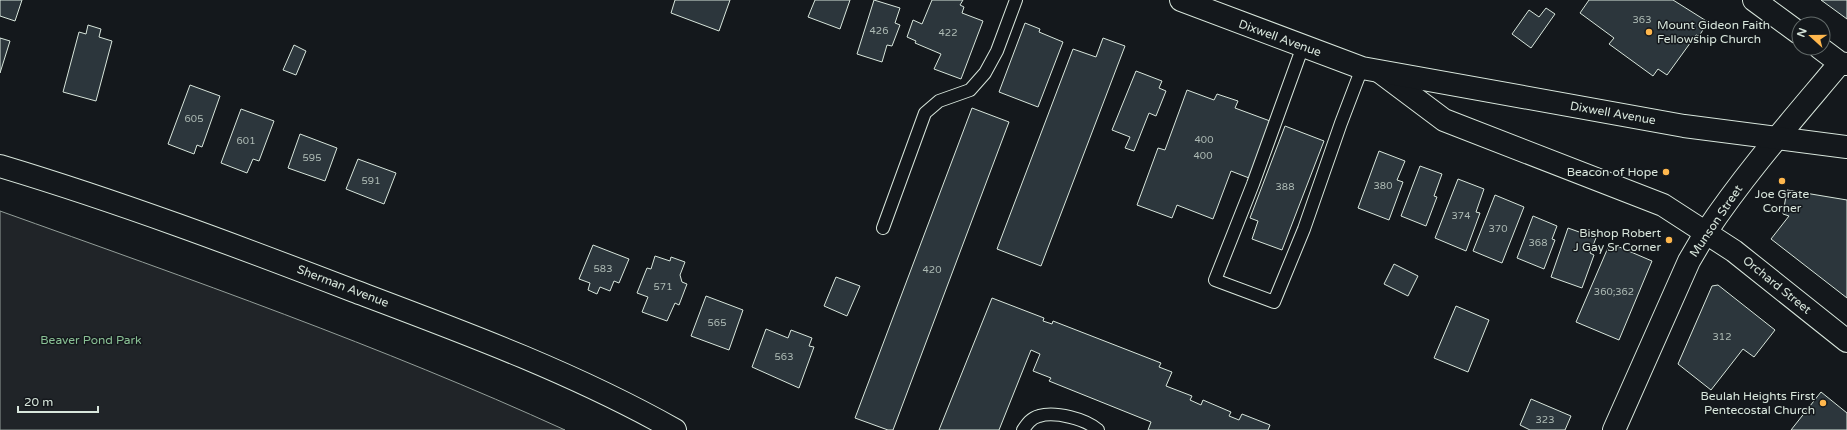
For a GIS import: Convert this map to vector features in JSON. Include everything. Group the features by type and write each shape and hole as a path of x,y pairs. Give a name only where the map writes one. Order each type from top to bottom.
{"main road":[{"name":"Dixwell Avenue","path":"1180,0 1371,70 1684,126 1847,147"},
{"path":"1754,0 1791,27"},
{"path":"1831,54 1845,62"},
{"name":"Munson Street","path":"1614,430 1689,261 1721,208 1777,138 1845,62"},
{"name":"Dixwell Avenue","path":"1371,70 1444,120 1663,205 1706,232"},
{"name":"Sherman Avenue","path":"0,166 205,234 384,302 538,363 641,411 675,430"},
{"name":"Orchard Street","path":"1706,232 1734,251 1847,342"}],"lane":[{"path":"883,228 925,113 939,101 970,90 985,73 997,51 1016,0"},
{"path":"1303,46 1253,184 1215,280 1274,302 1304,229 1341,123 1371,70"},
{"path":"1024,430 1029,421 1039,416 1050,415 1068,416 1092,425 1098,430"}],"green space":[{"name":"Beaver Pond Park","path":"0,211 285,314 496,399 565,430 0,430"}],"building":[{"path":"0,0 22,0 15,21 0,16"},
{"path":"675,0 730,0 719,31 671,13"},
{"path":"815,0 850,0 840,29 808,17"},
{"path":"874,0 900,8 895,23 900,25 892,46 887,45 882,62 857,54"},
{"path":"932,0 963,0 960,5 964,7 962,13 983,21 961,79 934,69 941,54 915,43 916,41 907,37 913,20 922,24"},
{"path":"1589,0 1673,0 1708,22 1699,36 1696,35 1667,75 1658,69 1653,76 1609,44 1614,38 1580,13"},
{"path":"1821,0 1847,0 1847,19"},
{"path":"1546,8 1555,14 1531,48 1512,34 1529,10 1539,17"},
{"path":"1025,23 1040,29 1039,32 1063,42 1038,107 999,92"},
{"path":"88,25 101,29 99,37 112,41 96,101 63,92 79,32 86,34"},
{"path":"0,38 10,41 0,73"},
{"path":"1103,38 1125,46 1041,266 997,249 1073,49 1096,57"},
{"path":"294,45 306,51 296,75 283,70"},
{"path":"1136,71 1162,81 1159,88 1166,91 1156,116 1149,113 1134,151 1125,148 1130,137 1112,130"},
{"path":"190,85 220,96 202,147 197,145 194,154 168,144"},
{"path":"1187,90 1214,100 1217,94 1238,101 1235,108 1270,121 1249,178 1231,171 1213,219 1177,205 1172,218 1137,205 1158,148 1165,150"},
{"path":"972,108 1009,122 893,430 888,430 855,418"},
{"path":"241,109 274,121 259,161 253,159 247,173 221,163"},
{"path":"1285,126 1324,141 1282,250 1252,239 1258,221 1250,218"},
{"path":"300,134 337,148 325,181 288,168"},
{"path":"1379,151 1405,161 1397,180 1403,182 1389,220 1358,208"},
{"path":"358,159 396,173 384,204 346,189"},
{"path":"1420,166 1442,174 1434,196 1437,197 1426,226 1401,216"},
{"path":"1458,179 1484,189 1476,212 1480,213 1466,251 1435,238"},
{"path":"1787,190 1847,200 1847,298 1771,239 1789,216 1783,214"},
{"path":"1495,195 1524,207 1502,263 1473,251"},
{"path":"1533,216 1557,226 1552,239 1555,240 1544,269 1517,258"},
{"path":"1568,228 1596,238 1590,253 1594,255 1582,288 1551,277"},
{"path":"1610,243 1652,261 1619,340 1576,322"},
{"path":"593,245 629,259 619,283 614,281 610,291 600,287 597,294 588,290 590,283 579,279"},
{"path":"655,256 670,261 671,257 685,262 680,275 682,282 687,284 679,305 675,303 667,321 642,312 648,297 637,293 647,268 651,269"},
{"path":"1394,264 1418,276 1408,296 1384,284"},
{"path":"836,277 860,286 847,316 824,306"},
{"path":"1718,285 1775,330 1754,357 1743,349 1711,390 1678,364 1712,286"},
{"path":"706,296 743,310 729,350 691,336"},
{"path":"992,298 1044,318 1043,321 1052,324 1053,321 1161,363 1159,367 1172,372 1166,386 1192,396 1190,400 1201,405 1203,400 1231,412 1229,416 1239,420 1242,414 1270,425 1268,430 1148,430 1151,422 1049,381 1051,378 1033,371 1040,354 1031,350 999,430 939,430"},
{"path":"1456,306 1489,320 1468,372 1434,358"},
{"path":"766,329 788,338 791,330 812,338 809,346 814,347 799,388 752,367"},
{"name":"Beulah Heights First Pentecostal Church","path":"1821,392 1847,413 1847,430 1791,430"},
{"path":"1531,399 1571,416 1565,430 1530,430 1520,425"}],"place":[{"name":"Mount Gideon Faith Fellowship Church","path":"1649,32"},
{"name":"Beacon of Hope","path":"1666,172"},
{"name":"Joe Grate Corner","path":"1782,181"},
{"name":"Bishop Robert J Gay Sr Corner","path":"1669,240"},
{"name":"Beulah Heights First Pentecostal Church","path":"1823,403"}]}
